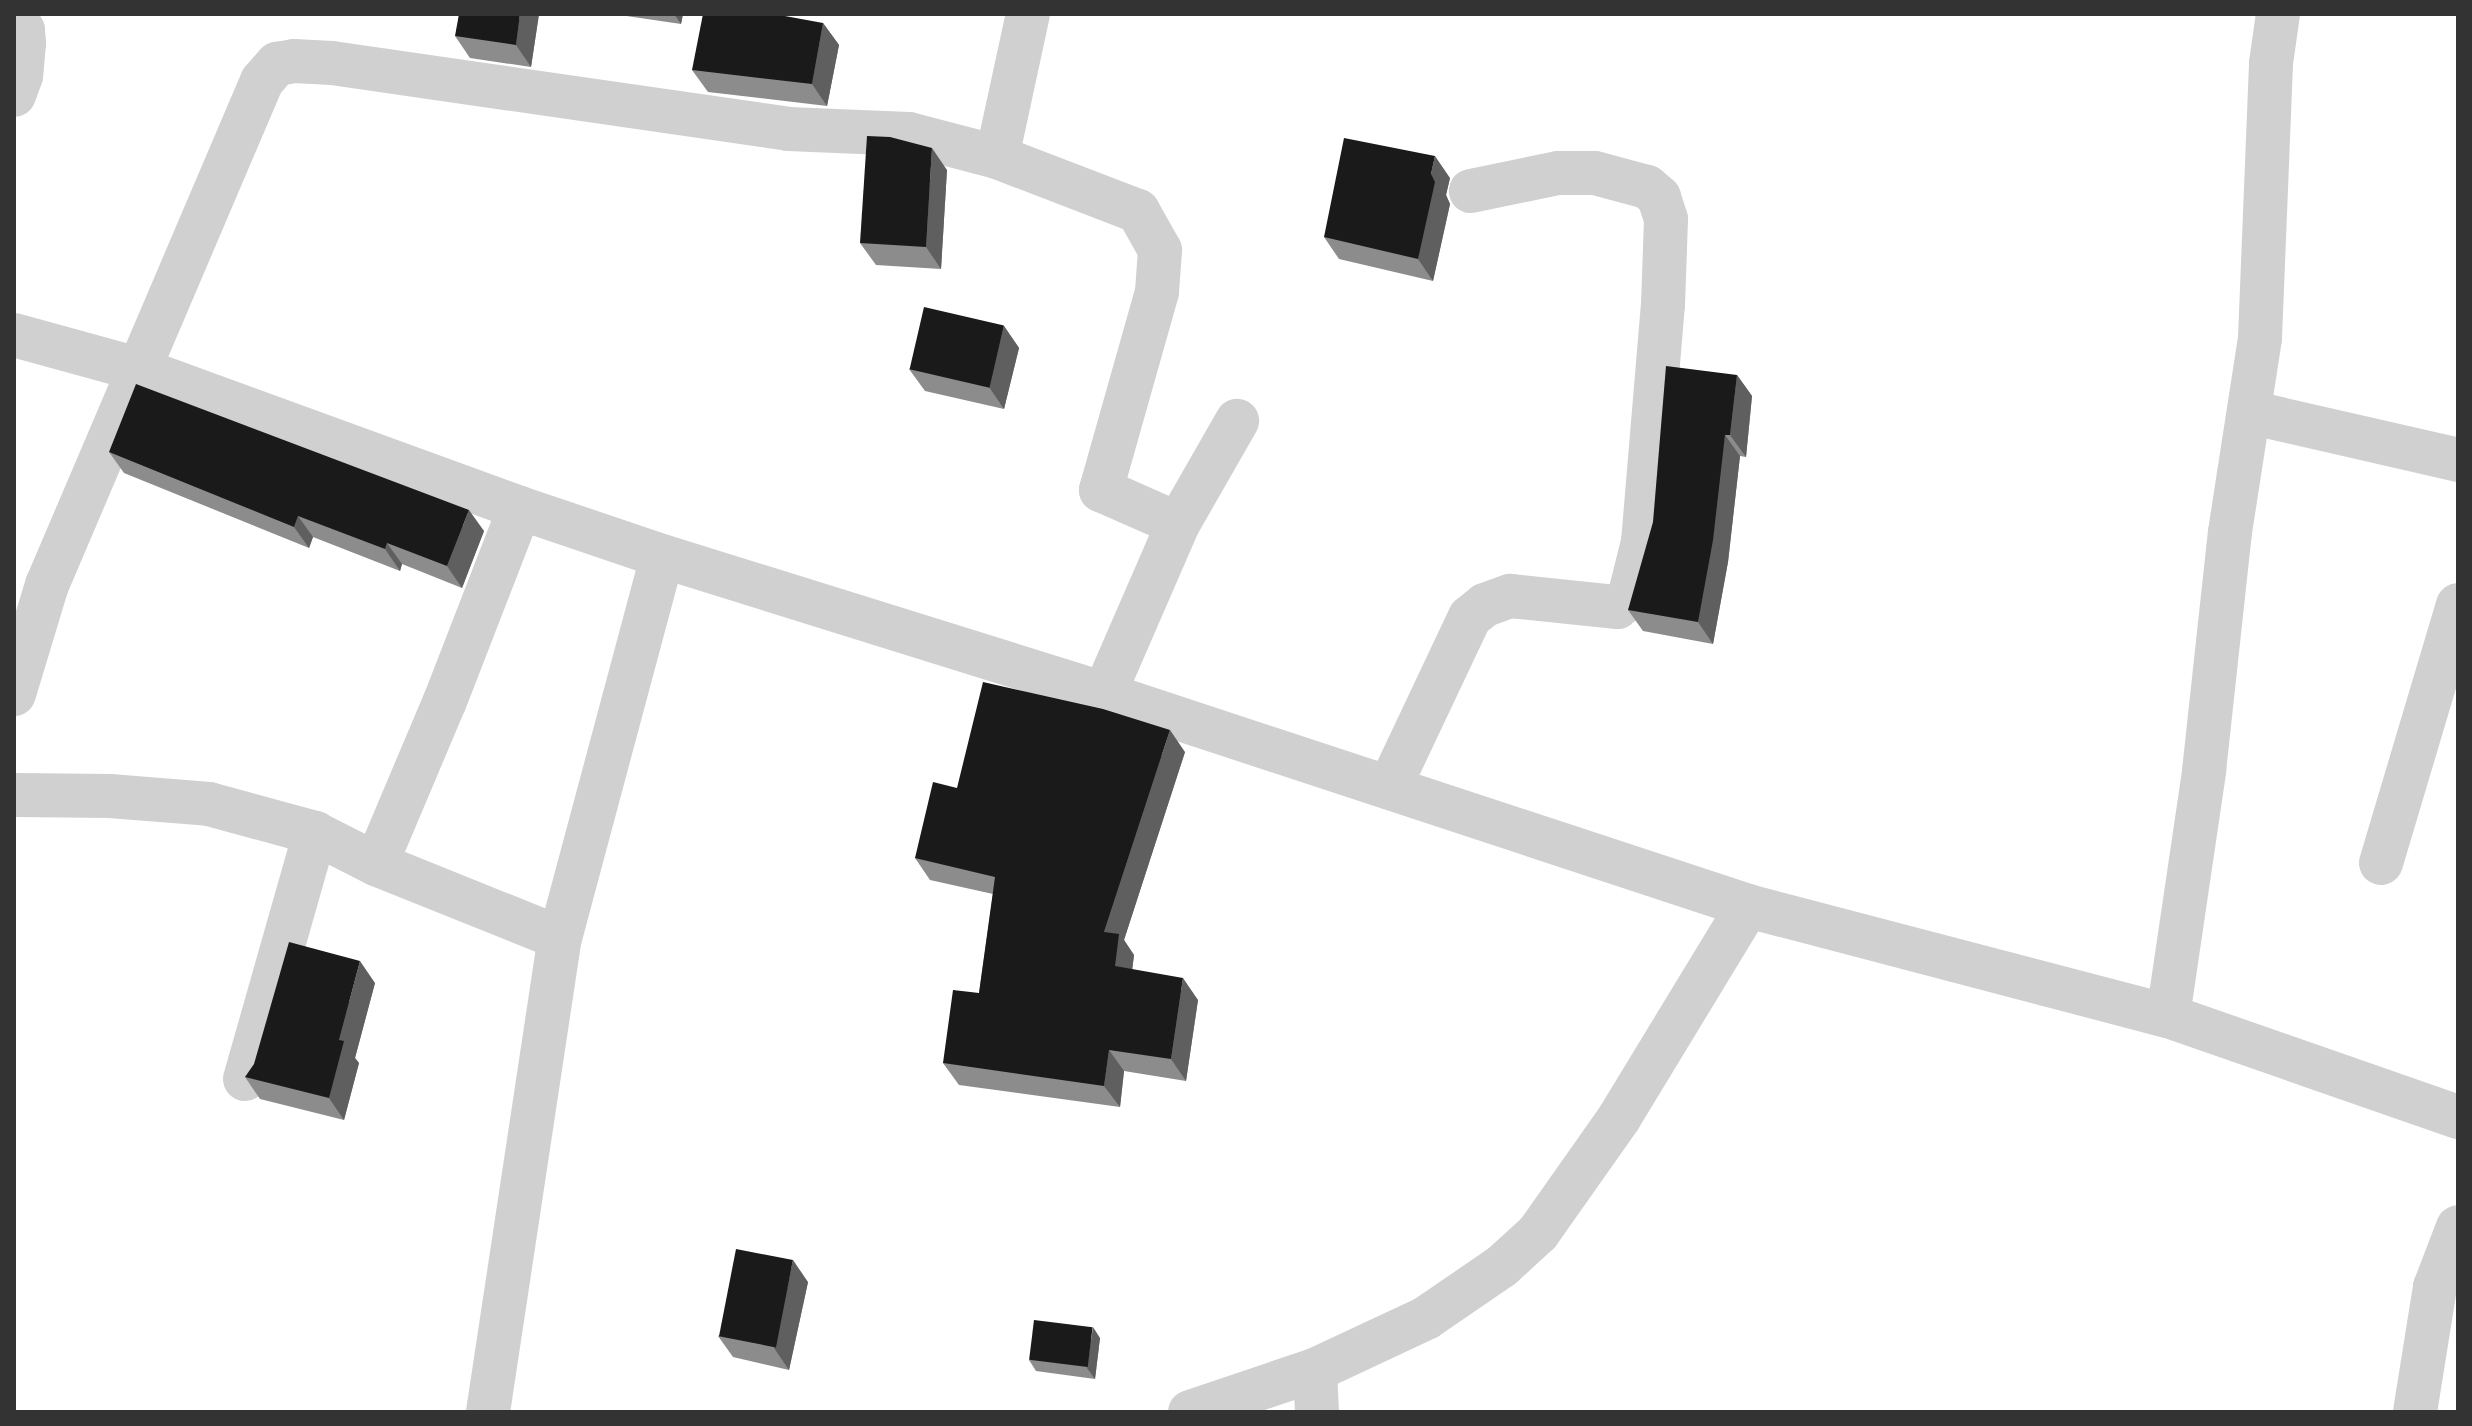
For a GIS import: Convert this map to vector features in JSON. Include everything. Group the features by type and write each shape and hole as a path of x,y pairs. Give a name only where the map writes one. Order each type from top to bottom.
{"street":[{"path":"997,157 1028,14"},
{"path":"2168,1016 2204,771 2230,532 2249,412 2265,277 2271,63 2278,14"},
{"path":"14,22 23,30 24,43 21,76 14,95"},
{"path":"14,694 47,585 262,81 277,64 332,63 788,129 909,134 997,157 1138,211 1160,250 1157,292 1101,490 1178,524"},
{"path":"1390,786 1470,617 1485,605 1510,596 1617,607 1629,598 1643,542 1663,305 1666,219 1659,197 1647,187 1595,173 1558,173 1471,191"},
{"path":"14,335 141,370 520,508 662,556 1390,786 1748,906 2168,1016 2458,1117"},
{"path":"2249,412 2458,460"},
{"path":"1104,694 1178,524 1237,421"},
{"path":"376,864 445,701 520,508"},
{"path":"488,1412 560,938 662,556"},
{"path":"2381,863 2458,605"},
{"path":"14,795 110,796 209,804 315,833 376,864 560,938"},
{"path":"245,1079 315,833"},
{"path":"1190,1412 1316,1391 1502,1266 1538,1233 1619,1118 1748,906"},
{"path":"2415,1412 2435,1287 2458,1227"}],"building":[{"path":"459,14 520,14 516,45 455,36"},
{"path":"703,14 774,14 823,23 812,84 692,70"},
{"path":"867,136 890,137 932,148 926,247 860,243"},
{"path":"1344,138 1435,156 1431,174 1435,182 1418,259 1324,237"},
{"path":"924,307 1004,325 990,388 910,369"},
{"path":"1666,366 1737,375 1730,435 1725,435 1713,540 1698,622 1628,610 1653,522"},
{"path":"136,384 469,510 447,566 387,543 385,549 298,516 294,527 109,452"},
{"path":"983,682 1103,709 1170,730 1104,932 1119,934 1115,966 1183,978 1171,1059 1109,1050 1104,1086 943,1063 953,990 979,993 995,877 915,858 933,782 957,788"},
{"path":"289,942 360,961 339,1040 344,1041 329,1098 245,1077 254,1064"},
{"path":"736,1249 793,1260 776,1347 719,1336"},
{"path":"1034,1320 1093,1327 1088,1367 1029,1360"}]}
